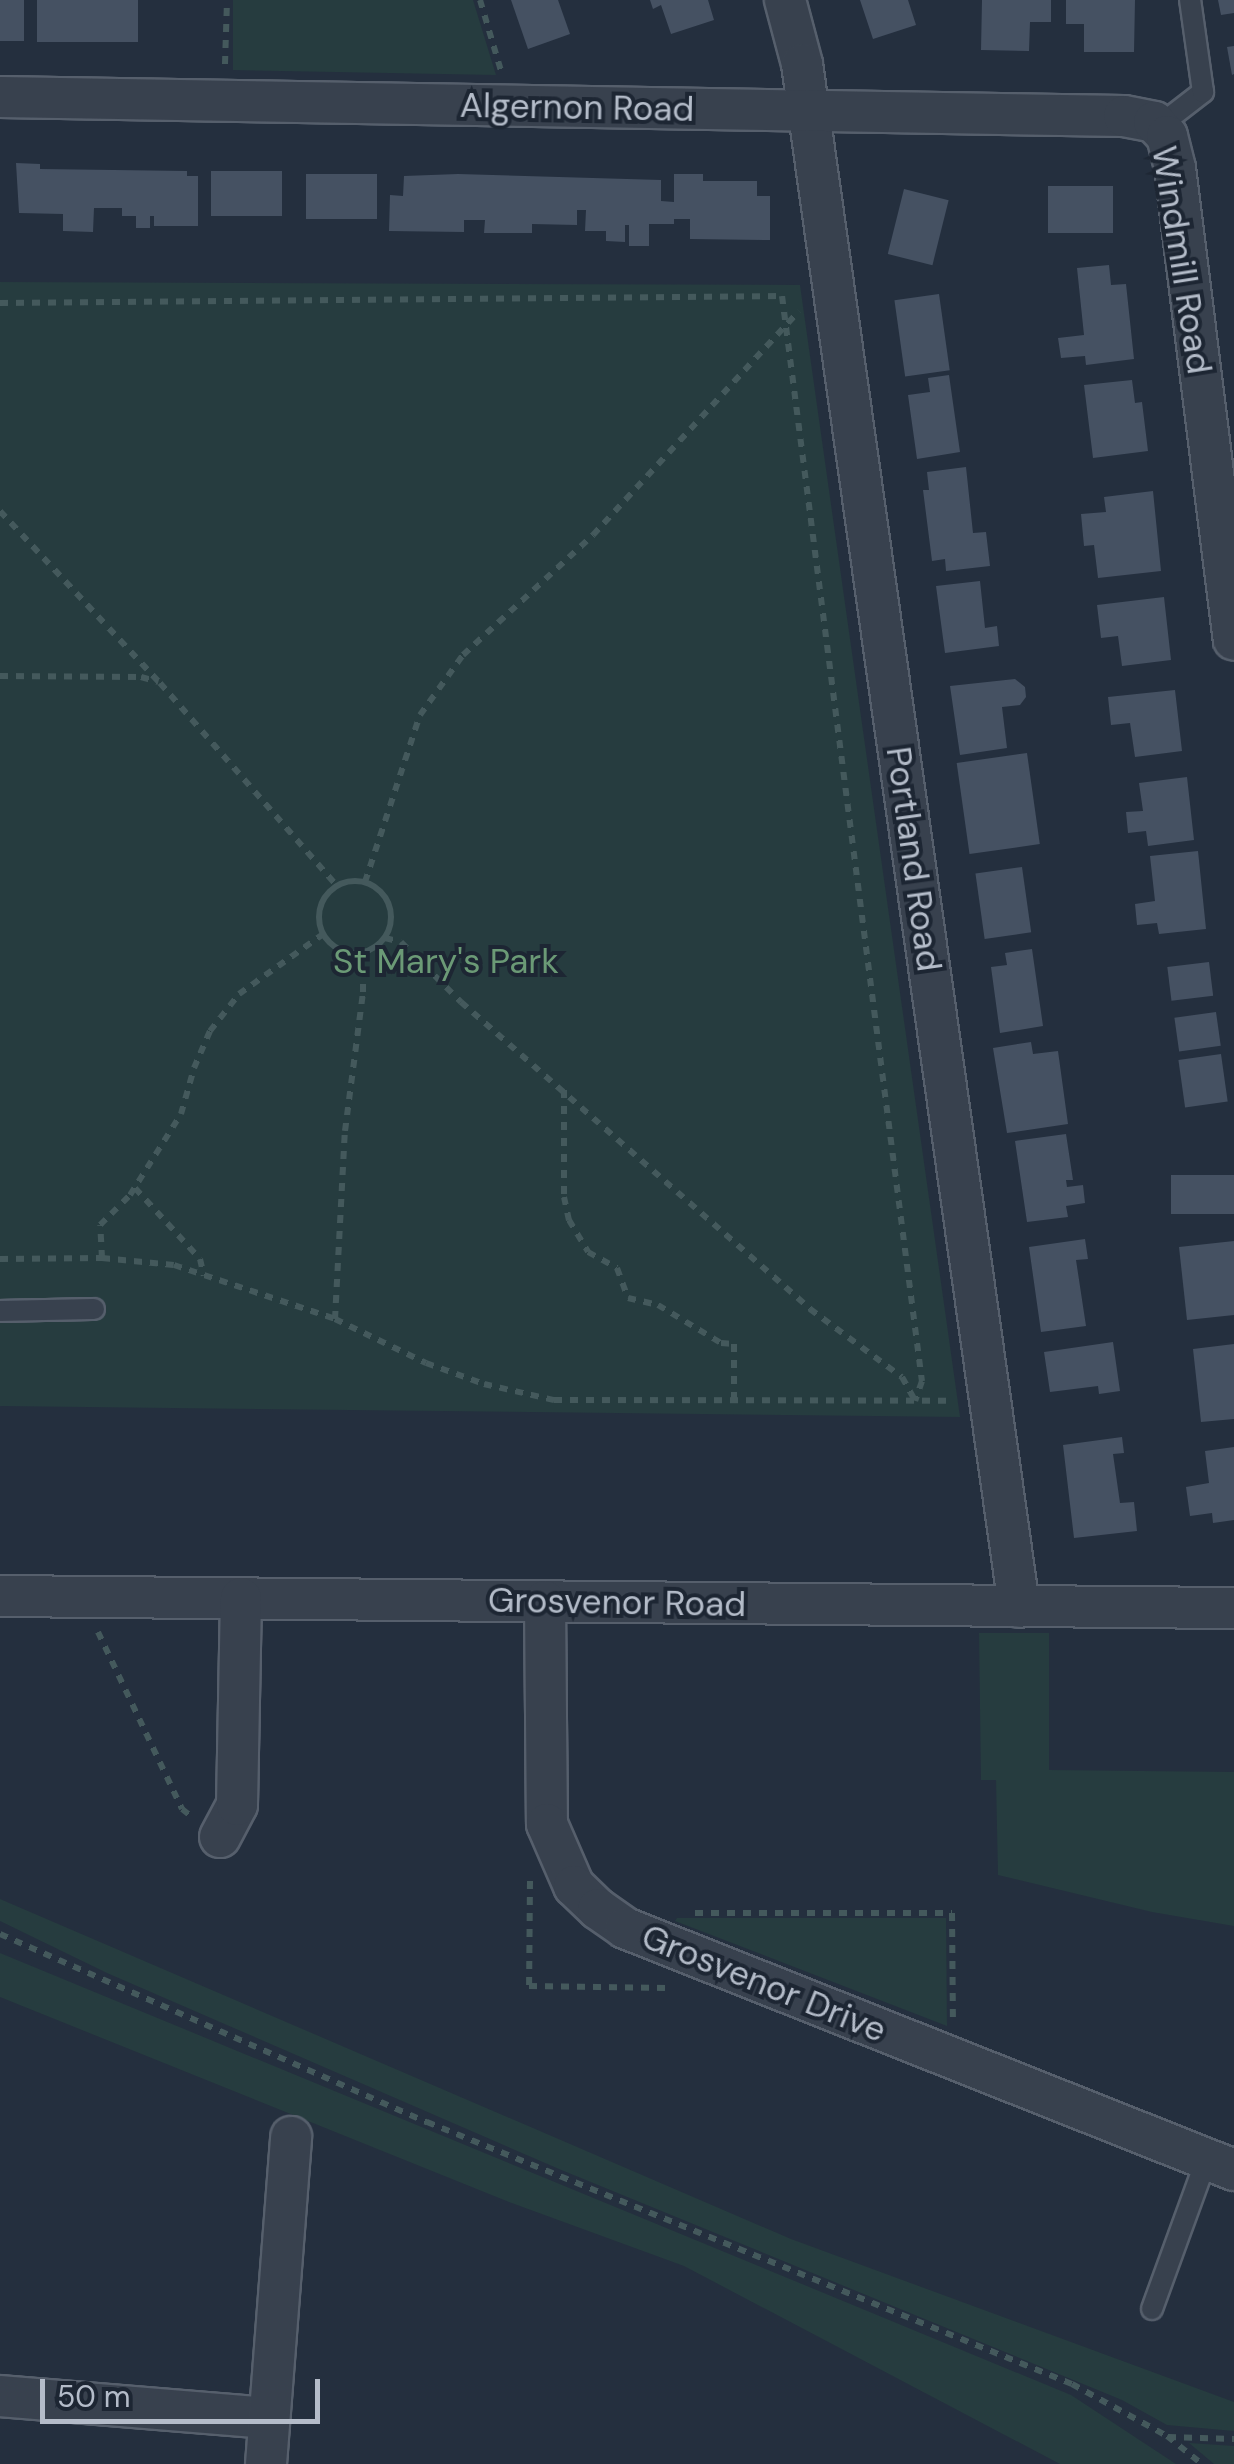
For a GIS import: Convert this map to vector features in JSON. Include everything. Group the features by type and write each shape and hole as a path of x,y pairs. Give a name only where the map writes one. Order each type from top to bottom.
{"street":[{"name":"Portland Road","path":"785,0 802,64 1019,1607"},
{"name":"Algernon Road","path":"0,97 1124,116 1156,124"},
{"name":"Windmill Road","path":"1156,124 1167,136 1175,168 1234,639"},
{"name":"Grosvenor Road","path":"0,1596 1234,1608"},
{"path":"220,1837 237,1805 241,1598"},
{"name":"Grosvenor Drive","path":"545,1602 547,1824 574,1886 611,1918 646,1936 1220,2166"},
{"path":"266,2464 301,2160"},
{"path":"0,2396 269,2418"}],"lane":[{"path":"1156,124 1203,92 1190,0"},
{"path":"0,1310 94,1309"},
{"path":"1152,2309 1220,2166"}],"path":[{"path":"224,101 227,0"},
{"path":"480,0 512,106"},
{"path":"365,882 420,715 463,655 593,535 786,323 833,280"},
{"path":"0,303 782,296 922,1381 915,1401"},
{"path":"0,510 160,683 336,886"},
{"path":"0,676 141,677 160,683"},
{"path":"365,882 389,905 390,927 384,938 363,952 340,950 322,934 322,902 336,886 365,882"},
{"path":"102,1258 100,1225 135,1188 181,1114 210,1031 240,994 322,934"},
{"path":"384,938 401,942 461,1002 810,1308 902,1378 915,1401"},
{"path":"335,1319 344,1131 363,992 363,952"},
{"path":"564,1089 564,1196 569,1220 588,1252 617,1268 628,1298 658,1305 721,1343 734,1344 734,1400"},
{"path":"135,1188 200,1259 204,1277"},
{"path":"0,1259 102,1258 174,1265 335,1319 426,1363 484,1384 554,1400 990,1400"},
{"path":"81,1597 182,1809 220,1837"},
{"path":"646,1936 670,1913 952,1913 954,2060"},
{"path":"0,1934 428,2122 1072,2384 1167,2436 1202,2464"},
{"path":"1167,2436 1234,2439"}],"green space":[{"path":"233,0 473,0 496,75 233,70"},
{"name":"St Mary's Park","path":"0,282 800,285 960,1417 0,1406"},
{"path":"979,1633 1049,1633 1049,1770 1234,1772 1234,1926 1152,1912 998,1875 996,1780 981,1780"},
{"path":"0,1899 791,2239 1234,2402 1234,2431 1167,2425 1122,2400 559,2169 107,1973 0,1921"},
{"path":"946,1918 947,2026 675,1921"},
{"path":"0,1953 1071,2395 1176,2464 1060,2464 684,2266 509,2202 0,1997"},
{"path":"1189,2443 1234,2446 1234,2464 1214,2464"}],"building":[{"path":"0,0 24,0 24,41 0,41"},
{"path":"37,0 138,0 138,42 37,42"},
{"path":"511,0 558,0 570,34 528,49"},
{"path":"650,0 708,0 714,20 671,34 661,5 653,9"},
{"path":"860,0 908,0 916,25 873,39"},
{"path":"982,0 1051,0 1051,22 1030,22 1029,51 981,50"},
{"path":"1066,0 1135,0 1134,52 1084,52 1084,24 1066,24"},
{"path":"1218,0 1234,0 1234,13 1221,15"},
{"path":"1234,46 1234,74 1232,75 1227,47"},
{"path":"16,163 40,164 40,169 187,171 187,176 198,176 198,226 154,226 154,216 150,216 150,228 136,228 136,216 122,216 122,208 94,208 93,232 63,231 63,214 19,213"},
{"path":"211,171 282,171 282,216 211,216"},
{"path":"306,174 377,174 377,219 306,219"},
{"path":"674,174 703,174 703,181 757,181 757,196 770,196 770,240 690,239 690,219 674,219 674,224 649,224 649,246 629,246 629,225 625,225 625,242 606,241 606,231 585,231 586,210 577,210 577,225 532,224 532,233 484,233 485,220 464,220 464,232 389,231 390,195 403,196 404,176 661,180 661,201 674,202"},
{"path":"1048,186 1113,186 1113,233 1048,233"},
{"path":"904,189 949,200 932,265 888,254"},
{"path":"1109,265 1111,285 1126,284 1134,359 1086,365 1085,356 1061,358 1058,338 1084,335 1077,268"},
{"path":"939,294 950,370 905,377 894,300"},
{"path":"949,375 960,452 917,459 908,395 930,392 928,378"},
{"path":"1132,380 1135,403 1142,402 1148,451 1093,458 1084,385"},
{"path":"966,467 973,533 986,532 990,566 946,571 945,559 932,561 923,490 929,490 927,472"},
{"path":"1153,491 1161,571 1098,578 1094,545 1084,546 1081,514 1106,512 1104,497"},
{"path":"980,581 985,628 997,626 999,646 945,653 936,586"},
{"path":"1164,597 1171,660 1122,666 1118,636 1101,638 1097,605"},
{"path":"1015,679 1025,687 1026,697 1020,705 1002,707 1007,748 960,755 950,686"},
{"path":"1175,690 1182,751 1135,757 1130,723 1111,725 1108,697"},
{"path":"1027,753 1040,844 969,854 957,763"},
{"path":"1187,777 1194,840 1148,846 1146,831 1128,833 1126,812 1143,811 1139,783"},
{"path":"1198,851 1206,929 1159,934 1157,923 1137,925 1135,904 1155,901 1150,856"},
{"path":"1022,867 1031,932 985,939 975,874"},
{"path":"1032,949 1043,1026 1000,1033 991,967 1007,965 1005,953"},
{"path":"1209,962 1213,996 1171,1001 1167,967"},
{"path":"1216,1012 1221,1046 1179,1052 1174,1018"},
{"path":"1031,1042 1033,1054 1058,1051 1068,1124 1007,1133 993,1048"},
{"path":"1221,1054 1228,1102 1185,1108 1178,1060"},
{"path":"1066,1134 1073,1180 1066,1180 1067,1187 1083,1185 1085,1203 1066,1206 1068,1217 1027,1222 1015,1141"},
{"path":"1171,1175 1234,1175 1234,1214 1171,1214"},
{"path":"1085,1239 1088,1259 1076,1260 1086,1326 1041,1332 1029,1247"},
{"path":"1234,1241 1234,1315 1187,1320 1179,1247"},
{"path":"1113,1342 1120,1391 1099,1394 1098,1386 1050,1392 1044,1352"},
{"path":"1234,1344 1234,1419 1201,1422 1193,1349"},
{"path":"1122,1437 1124,1453 1113,1454 1120,1503 1134,1502 1137,1531 1074,1538 1063,1445"},
{"path":"1234,1447 1234,1520 1213,1523 1212,1513 1190,1516 1186,1487 1209,1483 1205,1451"}]}
